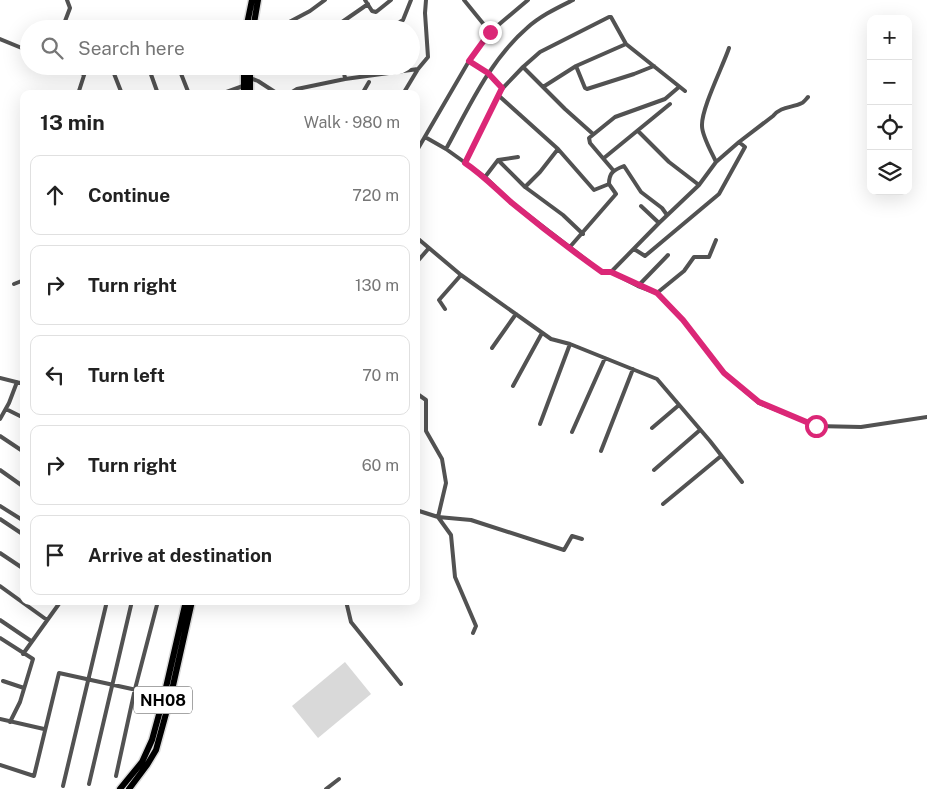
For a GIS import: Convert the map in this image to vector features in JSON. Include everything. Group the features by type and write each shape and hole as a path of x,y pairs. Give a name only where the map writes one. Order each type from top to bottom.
{"highway":[{"path":"252,0 252,20"},
{"path":"254,20 258,0"},
{"path":"244,75 244,90"},
{"path":"250,78 250,90"},
{"name":"NH08","path":"120,789 142,762 148,750 164,696 185,605"},
{"name":"NH08","path":"129,789 156,750 170,699 191,605"}],"street":[{"path":"65,20 70,8 67,0"},
{"path":"293,20 325,0"},
{"path":"365,0 372,11 376,12 391,0"},
{"path":"402,20 405,18 411,0"},
{"path":"420,67 428,57 426,0"},
{"path":"464,0 490,32"},
{"path":"420,145 469,61 490,32 520,2 528,0"},
{"path":"446,149 488,73 512,41 540,18 573,0"},
{"path":"345,20 368,4"},
{"path":"465,163 502,88 540,52 609,17 611,17 626,44 685,91"},
{"path":"0,39 20,47"},
{"path":"543,88 576,66 626,44"},
{"path":"716,162 702,126 708,102 729,48"},
{"path":"469,61 488,73 502,88"},
{"path":"576,66 584,88 587,89 654,66"},
{"path":"523,67 565,110 593,134"},
{"path":"79,90 84,75"},
{"path":"115,75 120,90"},
{"path":"151,75 157,90"},
{"path":"182,75 187,90"},
{"path":"344,75 345,79"},
{"path":"295,90 345,79 374,75"},
{"path":"405,90 414,75"},
{"path":"250,78 272,90"},
{"path":"364,90 369,82"},
{"path":"232,90 243,86"},
{"path":"613,170 589,140 593,134 615,117 665,99 679,87"},
{"path":"498,95 558,149 594,190 609,184"},
{"path":"611,272 667,215 700,185 716,162 774,116 776,112 802,103 808,97"},
{"path":"604,158 670,104"},
{"path":"638,131 669,162 700,185"},
{"path":"425,137 446,149 485,177 511,202 602,272 611,272 638,286 657,293 683,320 724,373 759,402 816,426 861,427 927,417"},
{"path":"634,249 645,256 719,194 745,147 739,142"},
{"path":"525,187 558,149"},
{"path":"485,177 498,160 518,157"},
{"path":"498,160 525,187 563,215 583,234"},
{"path":"569,248 616,194 609,184 610,174 613,170 624,166 641,192 662,208 667,215"},
{"path":"641,206 659,223"},
{"path":"420,240 461,275 551,339 570,344 657,379 742,482"},
{"path":"657,293 684,271 694,257 709,257 716,240"},
{"path":"420,258 429,248"},
{"path":"638,286 668,255"},
{"path":"445,309 439,300 461,275"},
{"path":"14,284 20,282"},
{"path":"492,348 516,314"},
{"path":"513,386 542,332"},
{"path":"540,424 570,344"},
{"path":"572,432 605,358"},
{"path":"601,451 633,369"},
{"path":"0,378 20,383"},
{"path":"0,419 16,382"},
{"path":"420,396 426,400 426,431 442,459 446,482 438,517 450,535 455,577 476,626 473,633"},
{"path":"652,428 679,405"},
{"path":"3,410 20,416"},
{"path":"654,470 700,430"},
{"path":"0,436 20,448"},
{"path":"663,504 721,456"},
{"path":"0,470 20,483"},
{"path":"0,506 20,518"},
{"path":"420,511 438,517 471,520 564,550 572,536 582,539"},
{"path":"0,519 20,532"},
{"path":"0,553 20,566"},
{"path":"0,586 20,600"},
{"path":"26,605 47,620"},
{"path":"23,654 58,605"},
{"path":"62,786 106,605"},
{"path":"89,784 131,605"},
{"path":"116,776 135,689 157,605"},
{"path":"347,605 351,622 401,684"},
{"path":"0,620 31,641"},
{"path":"0,638 33,659 10,722"},
{"path":"0,765 34,776 59,673 164,696"},
{"path":"3,681 24,688"},
{"path":"0,720 44,729"},
{"path":"326,789 339,779"}],"shaded area":[{"path":"345,662 371,694 318,738 292,706"}],"route":[{"path":"490,32 469,61 488,73 502,88 465,163 485,177 511,202 546,230 602,272 611,272 638,286 657,293 683,320 724,373 759,402 816,426"}]}
